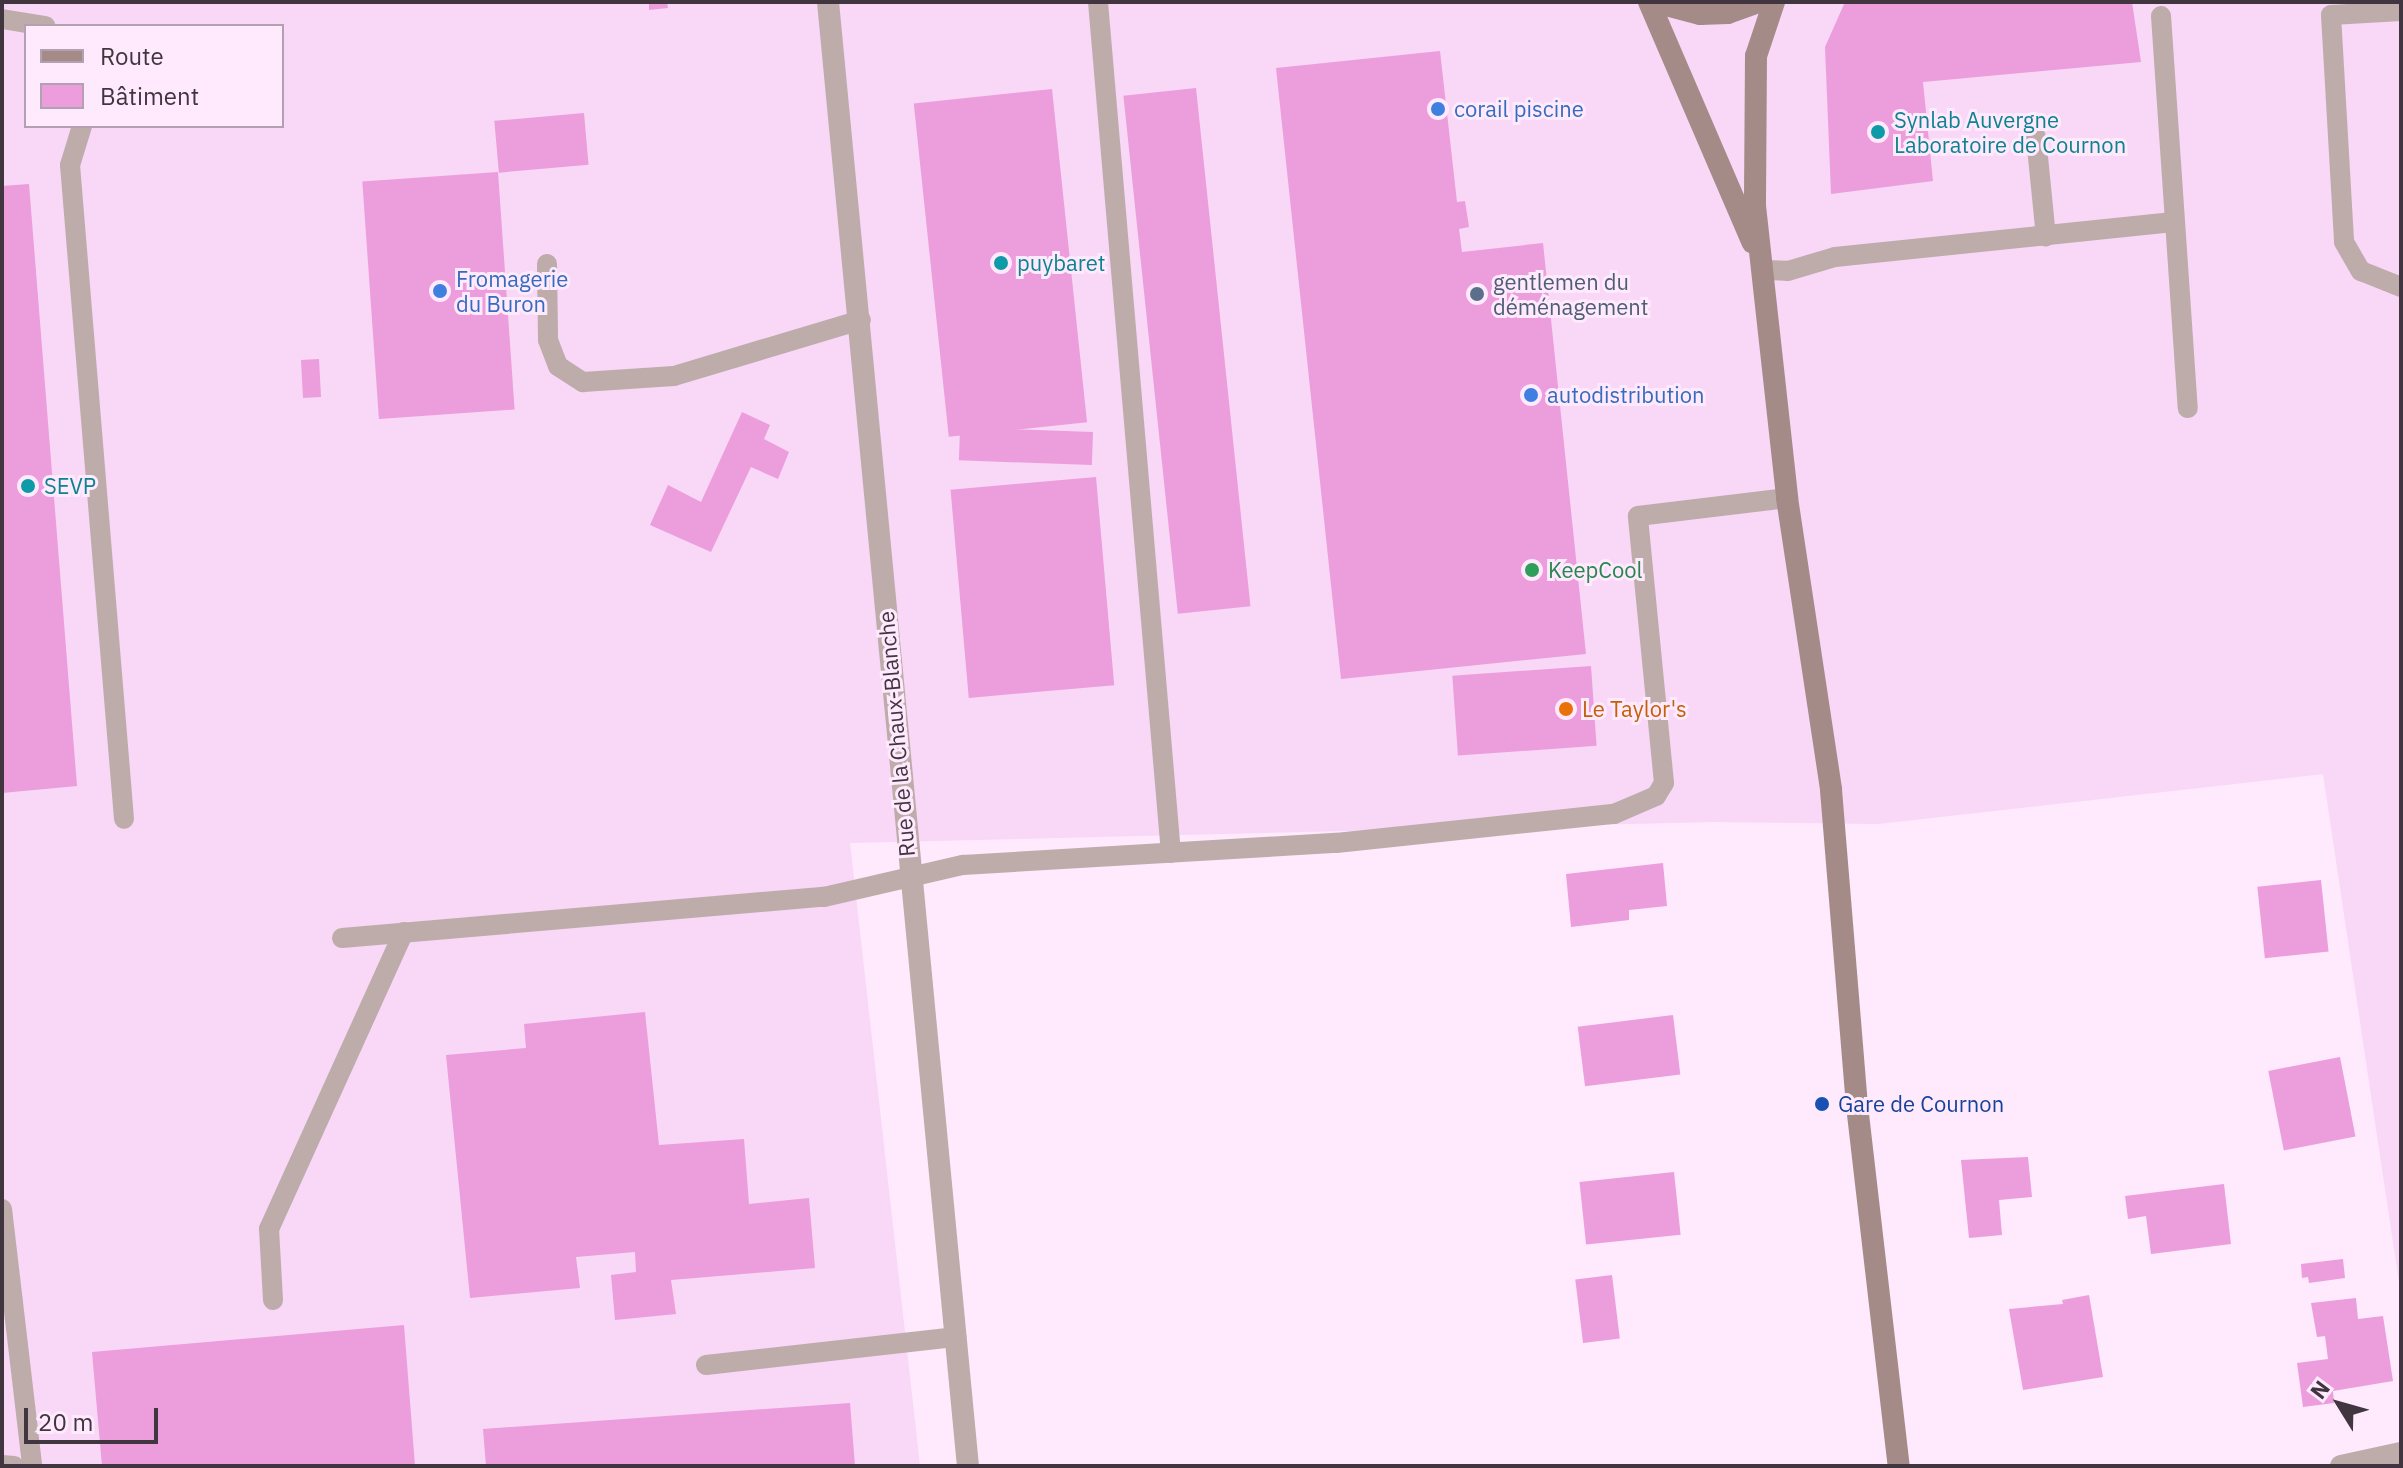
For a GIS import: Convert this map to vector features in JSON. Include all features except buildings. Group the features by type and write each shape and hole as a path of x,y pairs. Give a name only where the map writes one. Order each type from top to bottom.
{"main road":[{"path":"1652,2 1700,14 1728,13 1758,2"},
{"path":"1652,2 1765,270"},
{"path":"1774,2 1756,56 1755,206 1765,270 1787,498 1831,790 1856,1097 1899,1466"}],"street":[{"name":"Rue de la Chaux-Blanche","path":"828,2 861,320 908,880 968,1466"},
{"path":"2341,1466 2401,1453"}],"lane":[{"path":"1098,2 1171,853"},
{"path":"2401,11 2330,9 2344,242 2361,271 2401,287"},
{"path":"2161,16 2188,408"},
{"path":"2,19 33,24"},
{"path":"81,128 70,165 124,819"},
{"path":"2036,137 2046,237"},
{"path":"1765,270 1788,271 1835,257 2173,222"},
{"path":"547,264 548,340 558,366 583,382 674,376 861,320"},
{"path":"342,938 824,897 963,865 1336,843 1614,814 1656,796 1664,783 1638,516 1787,498"},
{"path":"273,1300 269,1229 404,932"},
{"path":"2,1209 32,1466"},
{"path":"706,1365 956,1337"},
{"path":"2,1465 14,1466"}],"shaded area":[{"path":"2,2 2401,2 2401,1296 2323,774 1878,824 1713,822 850,843 920,1466 2,1466"}],"place":[{"name":"corail piscine","path":"1438,109"},
{"name":"Synlab Auvergne Laboratoire de Cournon","path":"1878,132"},
{"name":"puybaret","path":"1001,263"},
{"name":"Fromagerie du Buron","path":"440,291"},
{"name":"gentlemen du déménagement","path":"1477,294"},
{"name":"autodistribution","path":"1531,395"},
{"name":"SEVP","path":"28,486"},
{"name":"KeepCool","path":"1532,570"},
{"name":"Le Taylor's","path":"1566,709"},
{"name":"Gare de Cournon","path":"1822,1104"}]}
